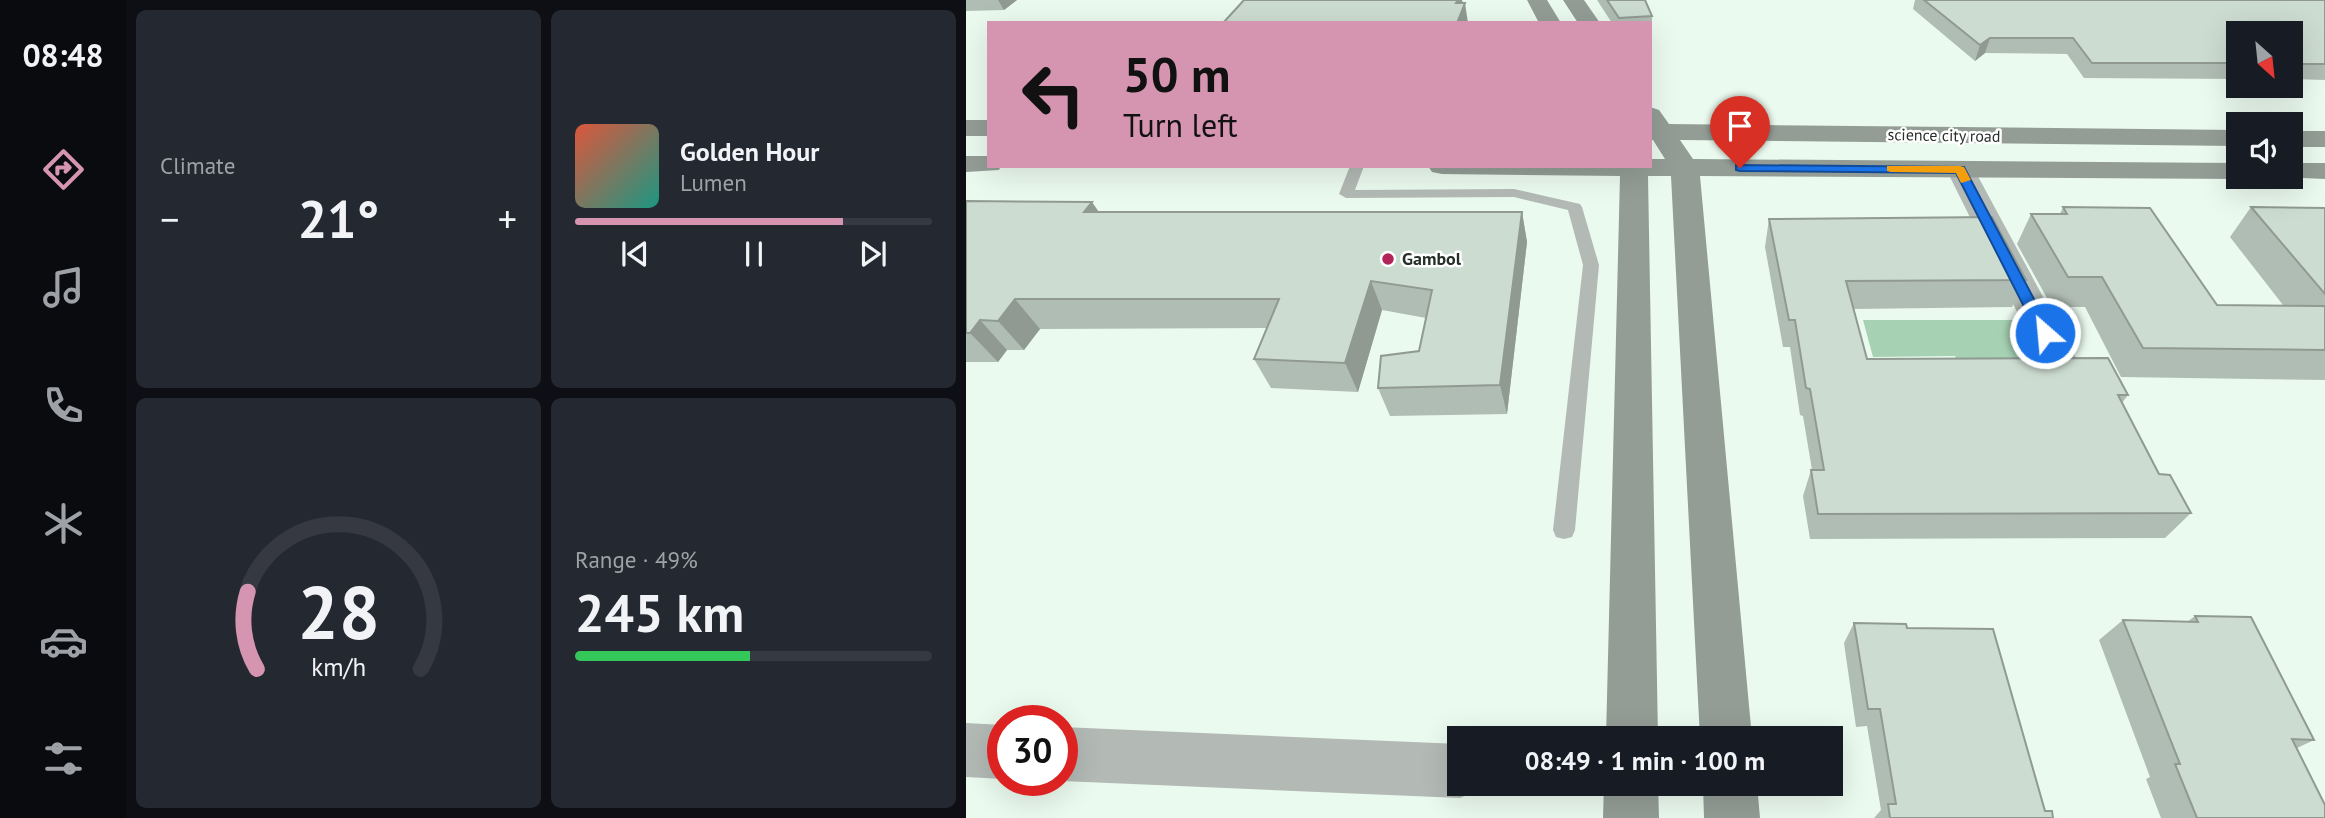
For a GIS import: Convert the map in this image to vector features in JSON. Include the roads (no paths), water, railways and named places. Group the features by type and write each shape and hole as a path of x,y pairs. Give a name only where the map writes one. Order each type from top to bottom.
{"main road":[{"path":"1537,0 1549,21"},
{"path":"1573,0 1588,21"},
{"path":"966,128 987,128"},
{"name":"science city road","path":"1652,142 2226,138"},
{"path":"2303,139 2325,139"},
{"path":"1652,146 1685,168"},
{"path":"1652,146 1685,168 2226,170"},
{"path":"966,164 987,164"},
{"path":"1632,726 1645,168"},
{"path":"1685,168 1725,726"},
{"path":"2303,171 2325,171"},
{"path":"1631,796 1631,818"},
{"path":"1731,796 1732,818"}],"street":[{"path":"1960,169 2057,356"},
{"path":"966,750 987,751"},
{"path":"1078,755 1447,770"}],"lane":[{"path":"1356,168 1346,194 1514,193 1575,207 1591,265 1564,530"}],"place":[{"name":"Gambol","path":"1388,259"}]}
